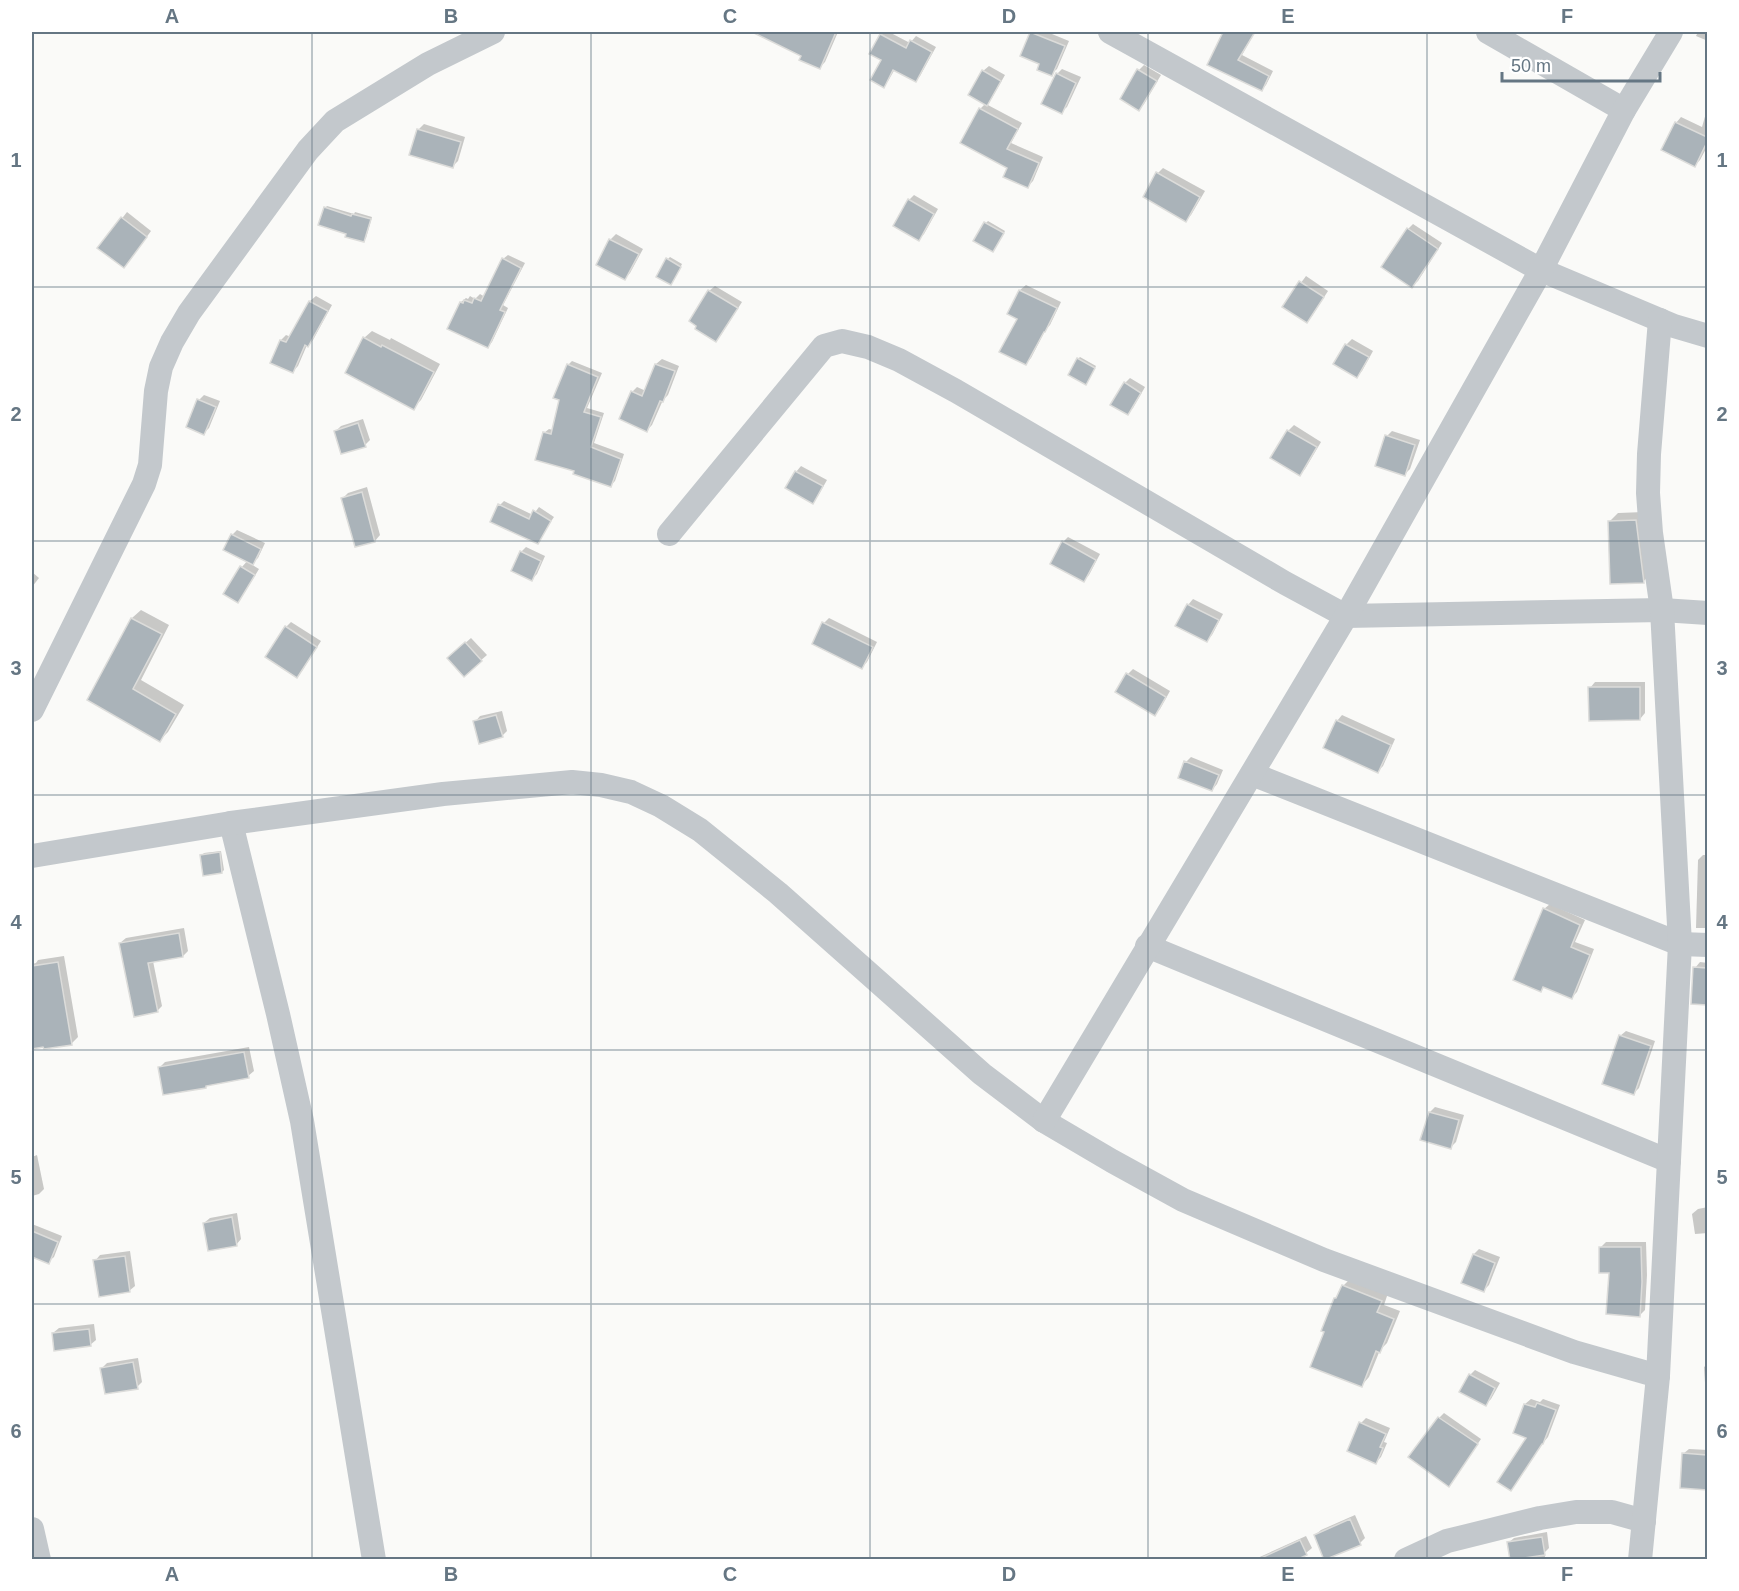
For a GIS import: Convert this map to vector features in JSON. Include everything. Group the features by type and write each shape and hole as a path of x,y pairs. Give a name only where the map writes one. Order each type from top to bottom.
{"street":[{"path":"32,710 144,484 150,465 156,391 161,367 189,313 308,150 335,121 428,64 493,32"},
{"path":"1110,32 1540,270 1674,326 1707,336"},
{"path":"1488,32 1624,110"},
{"path":"1044,1120 1346,616 1540,270 1624,110 1671,32"},
{"path":"1640,1560 1658,1376 1680,944 1662,610 1648,493 1660,320"},
{"path":"669,534 824,346 842,341 868,346 918,370 1346,616 1662,610 1707,613"},
{"path":"1252,774 1680,944 1707,945"},
{"path":"32,856 231,823 443,794 572,783 631,792 661,806 709,837 778,893 982,1074 1044,1120 1112,1161 1183,1200 1324,1260 1574,1352 1658,1376"},
{"path":"231,823 302,1121 375,1560"},
{"path":"1147,946 1669,1161"},
{"path":"1406,1560 1448,1541 1540,1518 1576,1512 1612,1512 1644,1521"},
{"path":"32,1529 39,1560"}],"building":[{"path":"752,32 836,32 820,69 799,60 801,56"},
{"path":"1030,32 1065,46 1052,76 1037,70 1039,64 1020,56"},
{"path":"1223,32 1255,32 1238,60 1269,76 1262,91 1207,65"},
{"path":"880,34 906,48 910,40 932,52 916,82 893,70 884,88 870,80 881,60 869,54"},
{"path":"1137,69 1157,81 1139,111 1120,99"},
{"path":"982,70 1001,81 987,106 968,95"},
{"path":"1056,73 1076,83 1062,114 1041,104"},
{"path":"979,108 1018,129 1007,149 1039,163 1028,188 1003,177 1007,168 960,143"},
{"path":"1675,122 1707,137 1707,142 1695,167 1661,150"},
{"path":"417,129 461,142 453,168 409,155"},
{"path":"1156,172 1200,197 1186,222 1143,197"},
{"path":"908,199 934,214 919,241 893,226"},
{"path":"324,207 351,216 352,214 371,219 364,242 345,237 346,234 318,225"},
{"path":"121,217 147,237 124,268 97,248"},
{"path":"984,222 1004,233 993,252 973,241"},
{"path":"1407,228 1438,249 1412,288 1381,267"},
{"path":"609,239 639,254 625,280 596,265"},
{"path":"502,258 521,268 500,310 505,312 488,348 447,329 460,302 463,303 464,300 472,303 474,298 481,301"},
{"path":"666,258 681,267 671,285 656,277"},
{"path":"1299,281 1324,297 1307,323 1282,307"},
{"path":"708,290 738,308 716,342 695,329 696,326 689,321"},
{"path":"1019,290 1057,308 1026,365 999,352 1017,319 1007,314"},
{"path":"309,301 328,311 308,347 305,345 293,373 270,363 280,340 286,342"},
{"path":"363,337 434,372 414,410 345,373"},
{"path":"1345,344 1369,357 1357,378 1333,364"},
{"path":"1077,358 1095,368 1086,385 1068,375"},
{"path":"567,364 598,377 584,412 601,417 591,447 621,459 611,487 573,474 574,471 535,460 543,432 551,434 559,400 553,398"},
{"path":"655,364 675,371 663,402 660,401 647,432 619,419 631,391 642,396"},
{"path":"1124,382 1141,393 1128,415 1110,405"},
{"path":"197,399 216,407 204,435 186,427"},
{"path":"358,423 366,447 341,454 334,431"},
{"path":"1287,430 1317,447 1300,476 1270,458"},
{"path":"1385,435 1415,445 1405,476 1375,466"},
{"path":"795,471 823,486 813,504 785,488"},
{"path":"362,492 375,542 355,547 341,498"},
{"path":"498,504 529,519 533,510 551,521 538,544 490,522"},
{"path":"1636,520 1644,583 1610,584 1608,521"},
{"path":"231,534 261,549 253,565 223,550"},
{"path":"1062,541 1096,560 1084,582 1050,564"},
{"path":"520,551 541,561 532,581 511,571"},
{"path":"240,566 255,575 238,603 223,594"},
{"path":"1187,604 1219,620 1207,642 1175,626"},
{"path":"131,618 162,634 133,689 176,714 160,742 87,700"},
{"path":"822,622 873,647 862,669 812,644"},
{"path":"285,626 317,647 297,678 265,657"},
{"path":"465,642 482,661 464,677 447,658"},
{"path":"1126,673 1166,697 1155,716 1115,692"},
{"path":"1588,687 1640,687 1640,720 1589,721"},
{"path":"496,715 503,737 479,744 473,721"},
{"path":"1336,720 1391,745 1378,773 1323,748"},
{"path":"1184,761 1219,775 1212,791 1178,778"},
{"path":"220,852 222,873 203,876 200,855"},
{"path":"1543,908 1580,925 1571,947 1590,955 1572,999 1543,987 1541,992 1513,980"},
{"path":"179,933 183,957 148,963 158,1012 134,1017 119,943"},
{"path":"58,962 72,1045 32,1049 32,966"},
{"path":"1693,967 1707,968 1707,1005 1691,1004"},
{"path":"1619,1035 1651,1046 1634,1095 1602,1084"},
{"path":"244,1052 249,1078 163,1095 158,1067"},
{"path":"1429,1112 1459,1120 1451,1149 1420,1140"},
{"path":"232,1217 237,1246 208,1251 203,1223"},
{"path":"32,1231 58,1242 49,1264 32,1257"},
{"path":"1599,1247 1641,1247 1640,1317 1606,1314 1609,1273 1599,1273"},
{"path":"1473,1254 1495,1263 1484,1292 1461,1283"},
{"path":"125,1256 130,1292 99,1297 93,1260"},
{"path":"1342,1285 1382,1301 1377,1312 1394,1319 1380,1353 1376,1351 1362,1387 1310,1367 1324,1332 1321,1331 1334,1298"},
{"path":"89,1329 91,1346 54,1351 52,1333"},
{"path":"133,1362 138,1389 105,1394 100,1368"},
{"path":"1469,1374 1495,1388 1486,1406 1459,1392"},
{"path":"1537,1403 1556,1410 1543,1444 1511,1491 1497,1482 1526,1438 1513,1433 1524,1404 1535,1407"},
{"path":"1438,1417 1478,1444 1449,1487 1408,1457"},
{"path":"1359,1422 1386,1434 1376,1464 1347,1451"},
{"path":"1682,1453 1707,1455 1707,1490 1680,1488"},
{"path":"1350,1519 1361,1545 1324,1560 1314,1535"},
{"path":"1542,1537 1545,1555 1510,1560 1507,1542"},
{"path":"1300,1540 1307,1555 1296,1560 1257,1560"}]}
